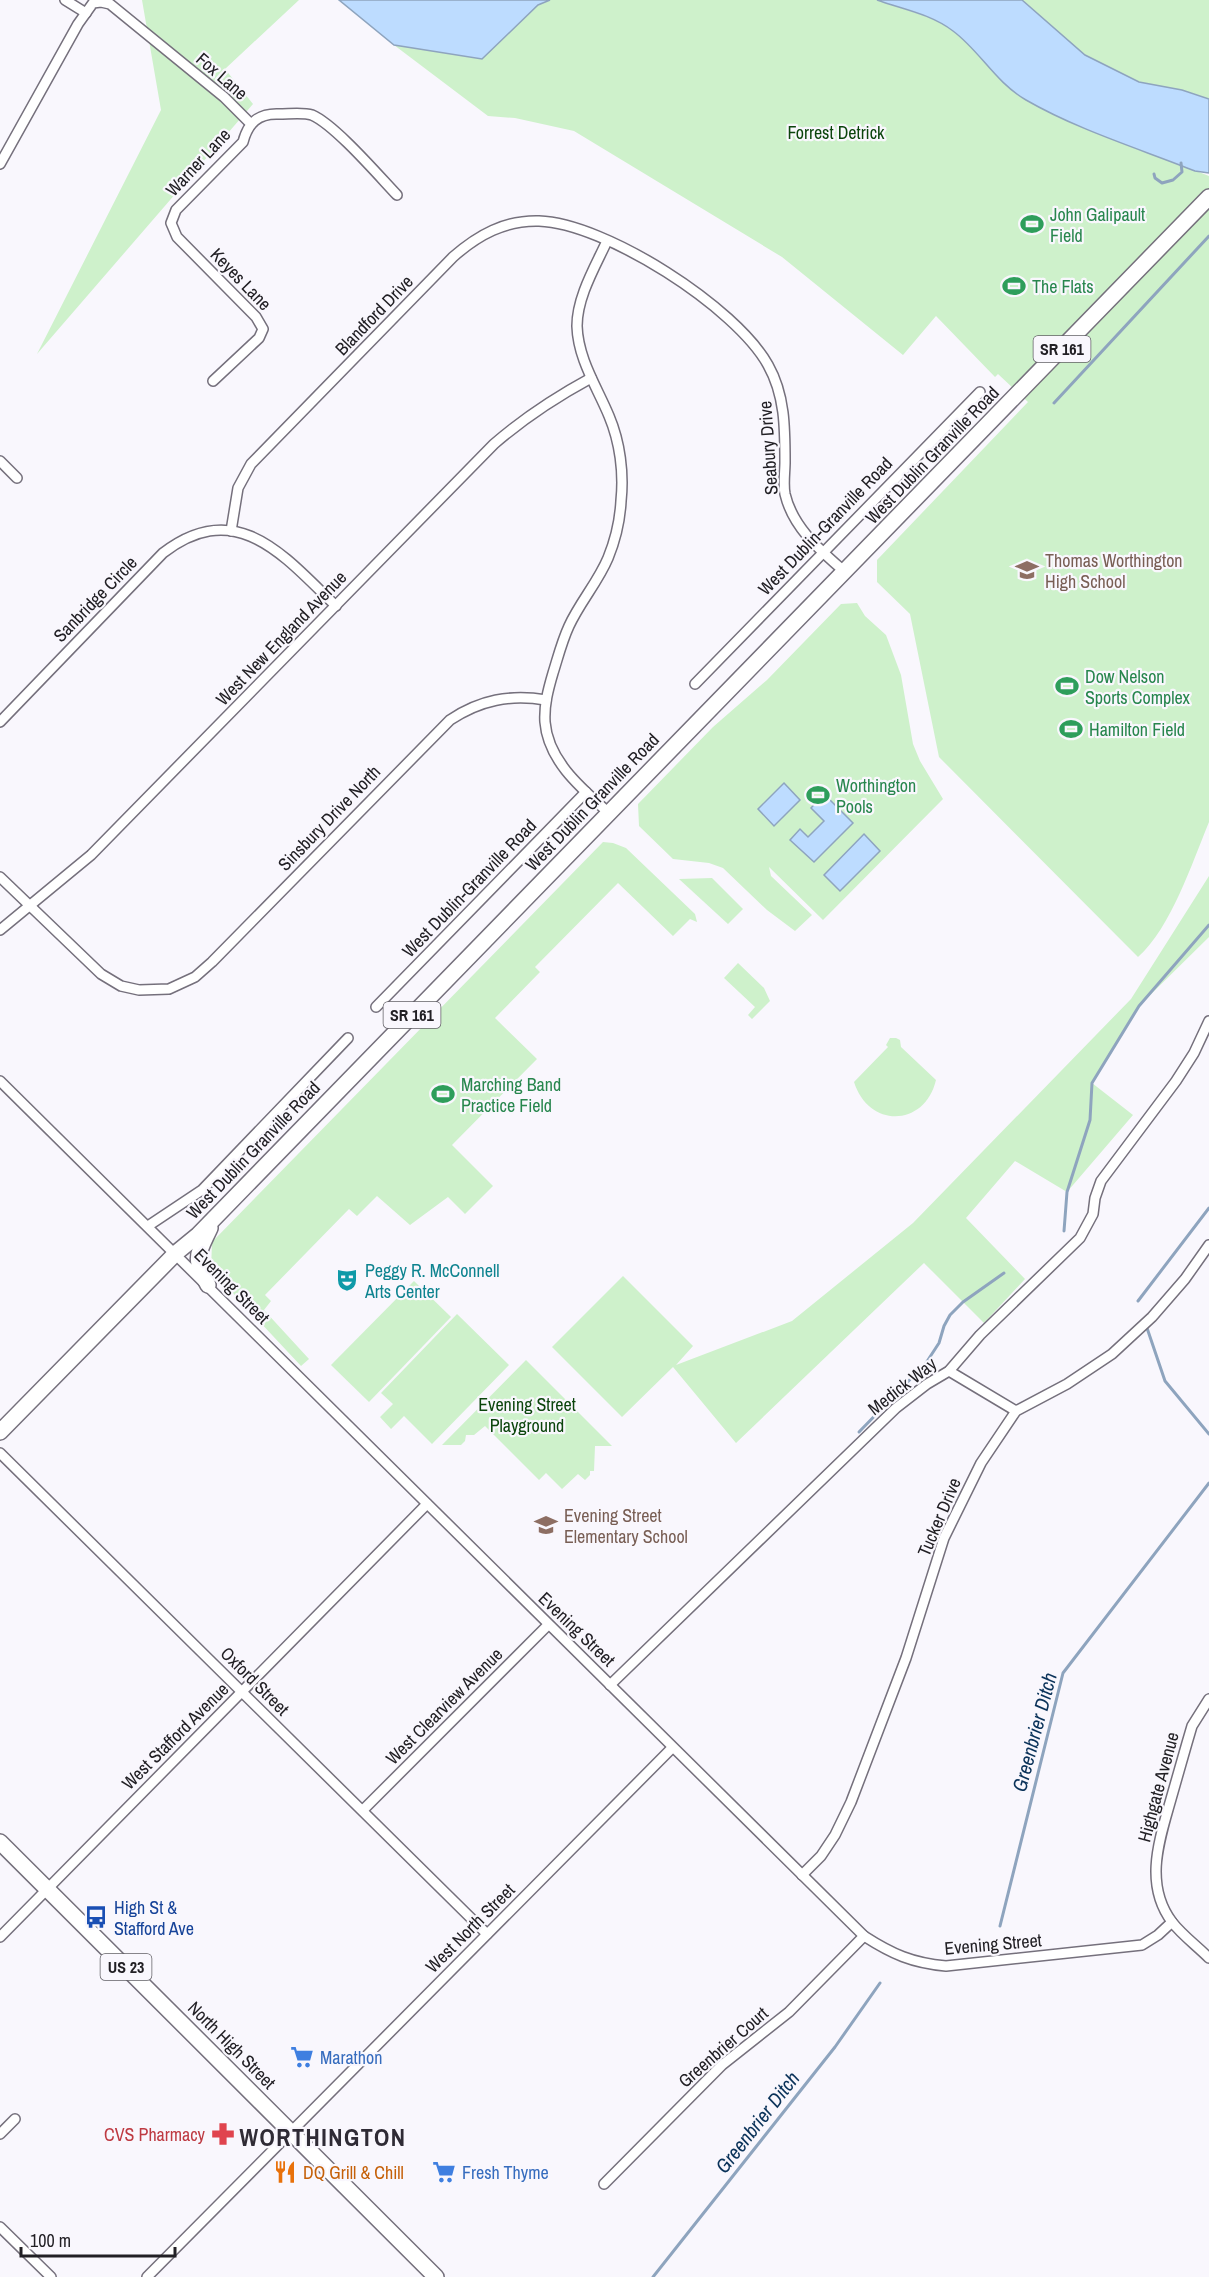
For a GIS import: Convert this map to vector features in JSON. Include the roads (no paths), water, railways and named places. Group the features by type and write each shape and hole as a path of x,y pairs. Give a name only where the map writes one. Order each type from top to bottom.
{"main road":[{"name":"West Dublin Granville Road","path":"0,1432 176,1253 216,1217 1209,197"},
{"path":"208,1285 197,1266 197,1256 216,1217"},
{"name":"North High Street","path":"0,1842 436,2277"}],"street":[{"path":"0,162 86,13 65,0"},
{"name":"Fox Lane","path":"86,13 93,3 110,4 224,98 251,124 271,113 311,115 338,134 397,195"},
{"name":"Warner Lane","path":"171,223 176,210 243,142 251,124"},
{"name":"Blandford Drive","path":"231,531 238,488 251,464 469,242 502,226 538,221 558,223 607,241"},
{"name":"Keyes Lane","path":"171,223 177,237 256,317 263,329 259,338 213,381"},
{"path":"607,241 586,286 577,324 579,344 616,437 622,472 621,501 618,524 608,558 569,626 546,700 545,726 553,751 567,772 609,813"},
{"name":"Seabury Drive","path":"607,241 655,264 704,297 756,345 770,367 780,391 784,416 784,492 799,526 822,552 845,572"},
{"name":"West New England Avenue","path":"0,930 92,855 494,444 522,420 591,378"},
{"name":"West Dublin-Granville Road","path":"695,684 980,392"},
{"path":"0,461 17,478"},
{"path":"231,531 264,541 278,551 336,606"},
{"name":"Sanbridge Circle","path":"0,722 163,553 180,541 194,536 231,531"},
{"name":"Sinsbury Drive North","path":"30,906 101,974 128,988 150,991 169,989 195,977 450,720 472,707 496,699 514,697 546,700"},
{"name":"West Dublin-Granville Road","path":"376,1007 586,792"},
{"path":"0,877 30,906"},
{"name":"Medick Way","path":"610,1685 896,1408 927,1384 949,1371 980,1335 1080,1238 1093,1214 1101,1180 1176,1081 1194,1053 1209,1021"},
{"path":"148,1226 202,1190 348,1038"},
{"name":"Evening Street","path":"0,1081 864,1936 904,1959 925,1965 946,1966 1142,1945 1172,1922"},
{"name":"Tucker Drive","path":"802,1875 821,1856 851,1802 902,1669 944,1538 981,1463 1016,1411 1067,1384 1112,1354 1152,1317 1185,1279 1209,1245"},
{"path":"949,1371 1016,1411"},
{"name":"Oxford Street","path":"0,1452 487,1934"},
{"name":"West Stafford Avenue","path":"0,1937 427,1504"},
{"name":"West Clearview Avenue","path":"363,1810 548,1624"},
{"name":"Highgate Avenue","path":"1172,1922 1161,1902 1155,1866 1192,1726 1209,1699"},
{"name":"West North Street","path":"147,2277 672,1748"},
{"path":"1172,1922 1209,1958"},
{"name":"Greenbrier Court","path":"604,2184 722,2065 789,2012 864,1936"},
{"path":"0,2134 15,2119"},
{"path":"0,2227 51,2277"}],"water":[{"path":"339,0 550,0 538,5 482,59 394,45"},
{"path":"877,0 1022,0 1085,55 1139,82 1182,90 1209,99 1209,173 1195,171 1046,111 1015,93 996,76 963,39 944,25 926,16"},
{"path":"784,783 800,800 774,826 758,809"},
{"path":"824,794 853,823 814,862 790,840 800,829 808,837 824,821 811,808"},
{"path":"864,834 880,851 840,891 824,875"}],"waterway":[{"path":"1154,174 1155,178 1162,183 1173,180 1182,172 1181,163"},
{"path":"1054,403 1209,236"},
{"name":"Greenbrier Ditch","path":"1064,1231 1067,1192 1090,1120 1092,1083 1139,1006 1209,925"},
{"path":"1138,1301 1209,1208"},
{"path":"859,1432 926,1363 939,1343 950,1315 963,1302 1004,1273"},
{"name":"Greenbrier Ditch","path":"1147,1328 1165,1381 1209,1434"},
{"name":"Greenbrier Ditch","path":"1000,1926 1063,1673 1209,1483"},
{"name":"Greenbrier Ditch","path":"653,2277 835,2047 880,1983"}],"place":[{"name":"John Galipault Field","path":"1032,224"},
{"name":"The Flats","path":"1014,286"},
{"name":"Thomas Worthington High School","path":"1027,570"},
{"name":"Dow Nelson Sports Complex","path":"1067,686"},
{"name":"Hamilton Field","path":"1071,729"},
{"name":"Worthington Pools","path":"818,795"},
{"name":"Marching Band Practice Field","path":"443,1094"},
{"name":"Peggy R. McConnell Arts Center","path":"347,1280"},
{"name":"Evening Street Elementary School","path":"546,1525"},
{"name":"High St & Stafford Ave","path":"96,1917"},
{"name":"Marathon","path":"302,2057"},
{"name":"CVS Pharmacy","path":"223,2134"},
{"name":"DQ Grill & Chill","path":"285,2172"},
{"name":"Fresh Thyme","path":"444,2172"}],"district":[{"name":"WORTHINGTON","path":"323,2137"}],"park label":[{"name":"Forrest Detrick","path":"836,132"},
{"name":"Evening Street Playground","path":"527,1414"}]}
